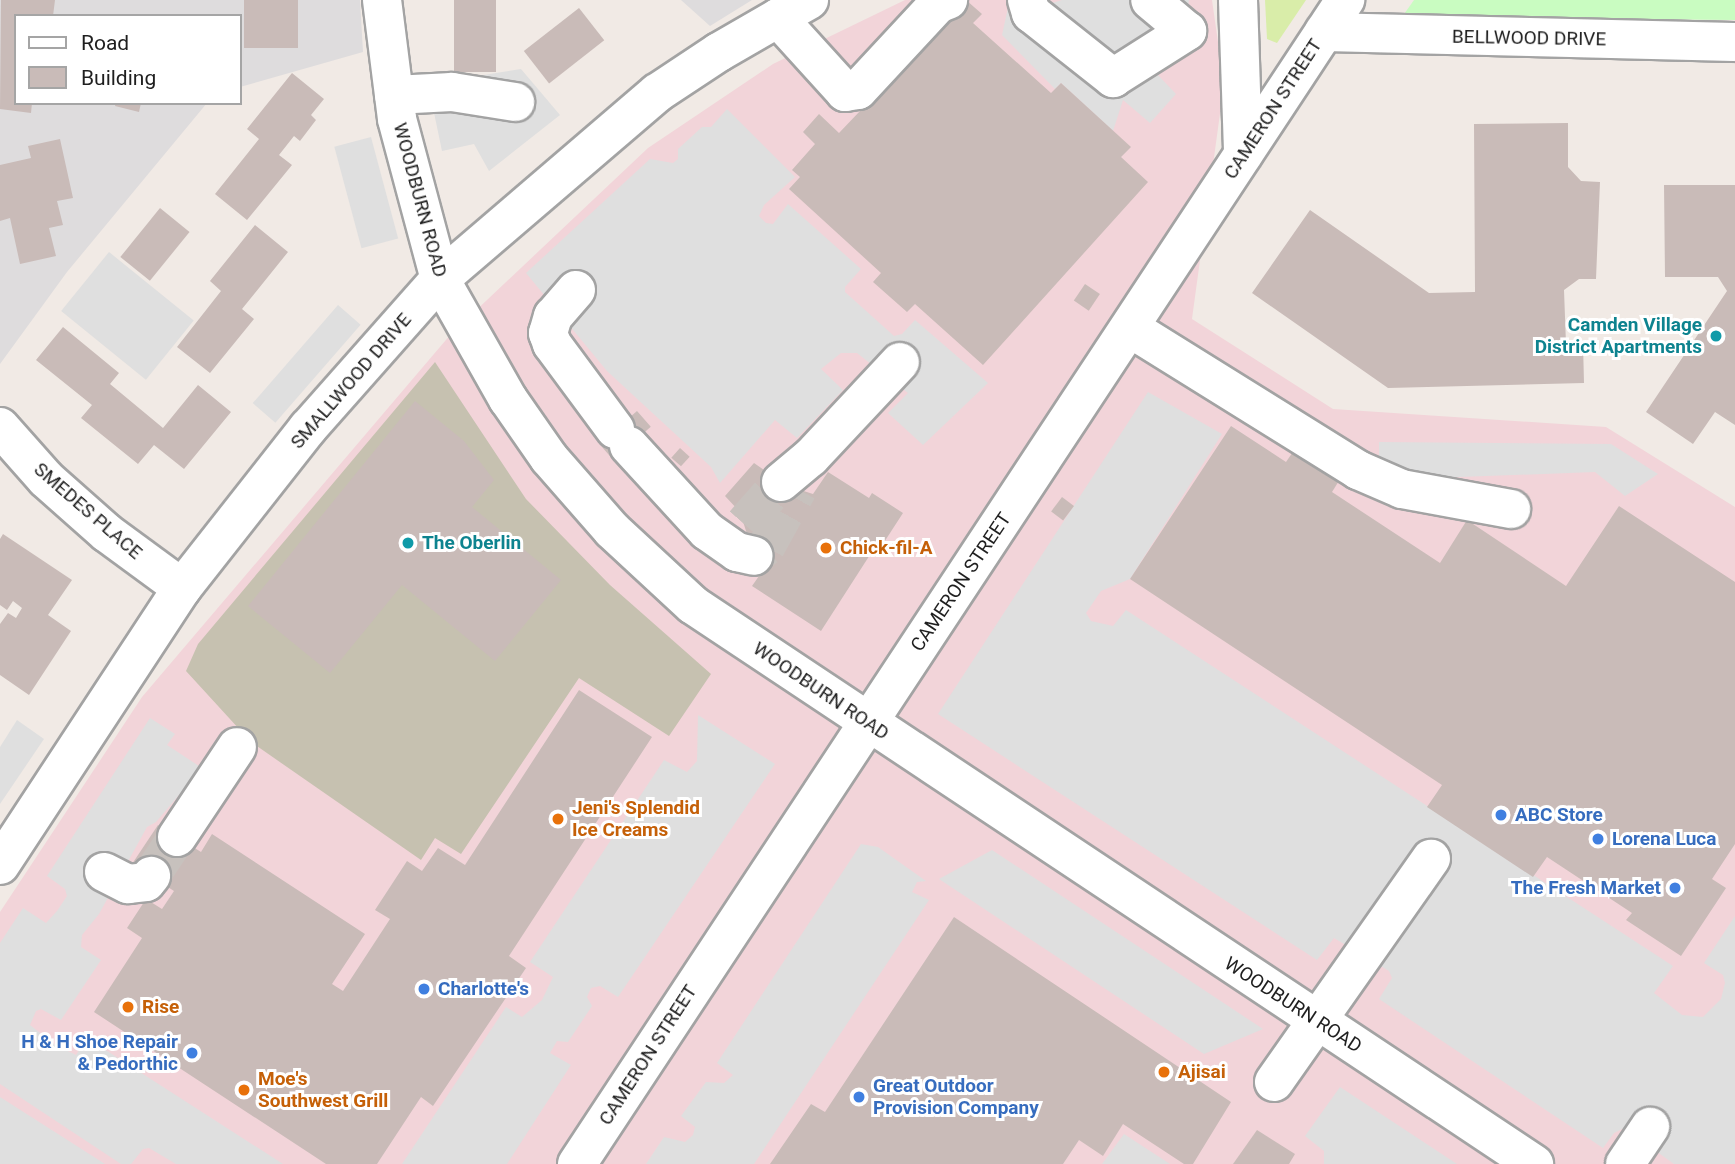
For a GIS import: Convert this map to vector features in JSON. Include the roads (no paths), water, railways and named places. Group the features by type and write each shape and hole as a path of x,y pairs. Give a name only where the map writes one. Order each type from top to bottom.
{"street":[{"name":"WOODBURN ROAD","path":"382,0 397,119 440,279 523,421 549,458 612,530 693,605 1534,1164"},
{"path":"793,9 845,92 858,90 938,4 947,0"},
{"path":"1027,0 1031,13 1113,78 1186,31"},
{"path":"1150,0 1186,31 1197,34 1240,17 1243,154"},
{"name":"CAMERON STREET","path":"577,1164 866,722 1130,328 1345,0"},
{"name":"SMALLWOOD DRIVE","path":"0,865 182,588 308,428 440,279 657,93 793,9"},
{"name":"BELLWOOD DRIVE","path":"1324,32 1735,42"},
{"path":"394,94 452,92 515,102"},
{"path":"576,290 553,316 548,333 552,344 622,437 697,521 740,541"},
{"path":"1130,328 1358,470 1402,489 1511,509"},
{"path":"797,476 900,362"},
{"name":"SMEDES PLACE","path":"0,428 46,479 107,533 182,588"},
{"path":"177,837 237,747"},
{"path":"1273,1082 1431,859"},
{"path":"104,872 128,884 146,882 150,876"},
{"path":"1625,1164 1650,1126"}],"tunnel":[{"path":"744,524 781,482"},
{"path":"754,556 766,547 798,489"},
{"path":"151,876 177,837"}],"place":[{"name":"Camden Village District Apartments","path":"1716,336"},
{"name":"The Oberlin","path":"408,543"},
{"name":"Chick-fil-A","path":"826,548"},
{"name":"ABC Store","path":"1501,815"},
{"name":"Jeni's Splendid Ice Creams","path":"558,819"},
{"name":"Lorena Luca","path":"1598,839"},
{"name":"The Fresh Market","path":"1675,888"},
{"name":"Charlotte's","path":"424,989"},
{"name":"Rise","path":"128,1007"},
{"name":"H & H Shoe Repair & Pedorthic","path":"192,1053"},
{"name":"Ajisai","path":"1164,1072"},
{"name":"Moe's Southwest Grill","path":"244,1090"},
{"name":"Great Outdoor Provision Company","path":"859,1097"}]}
